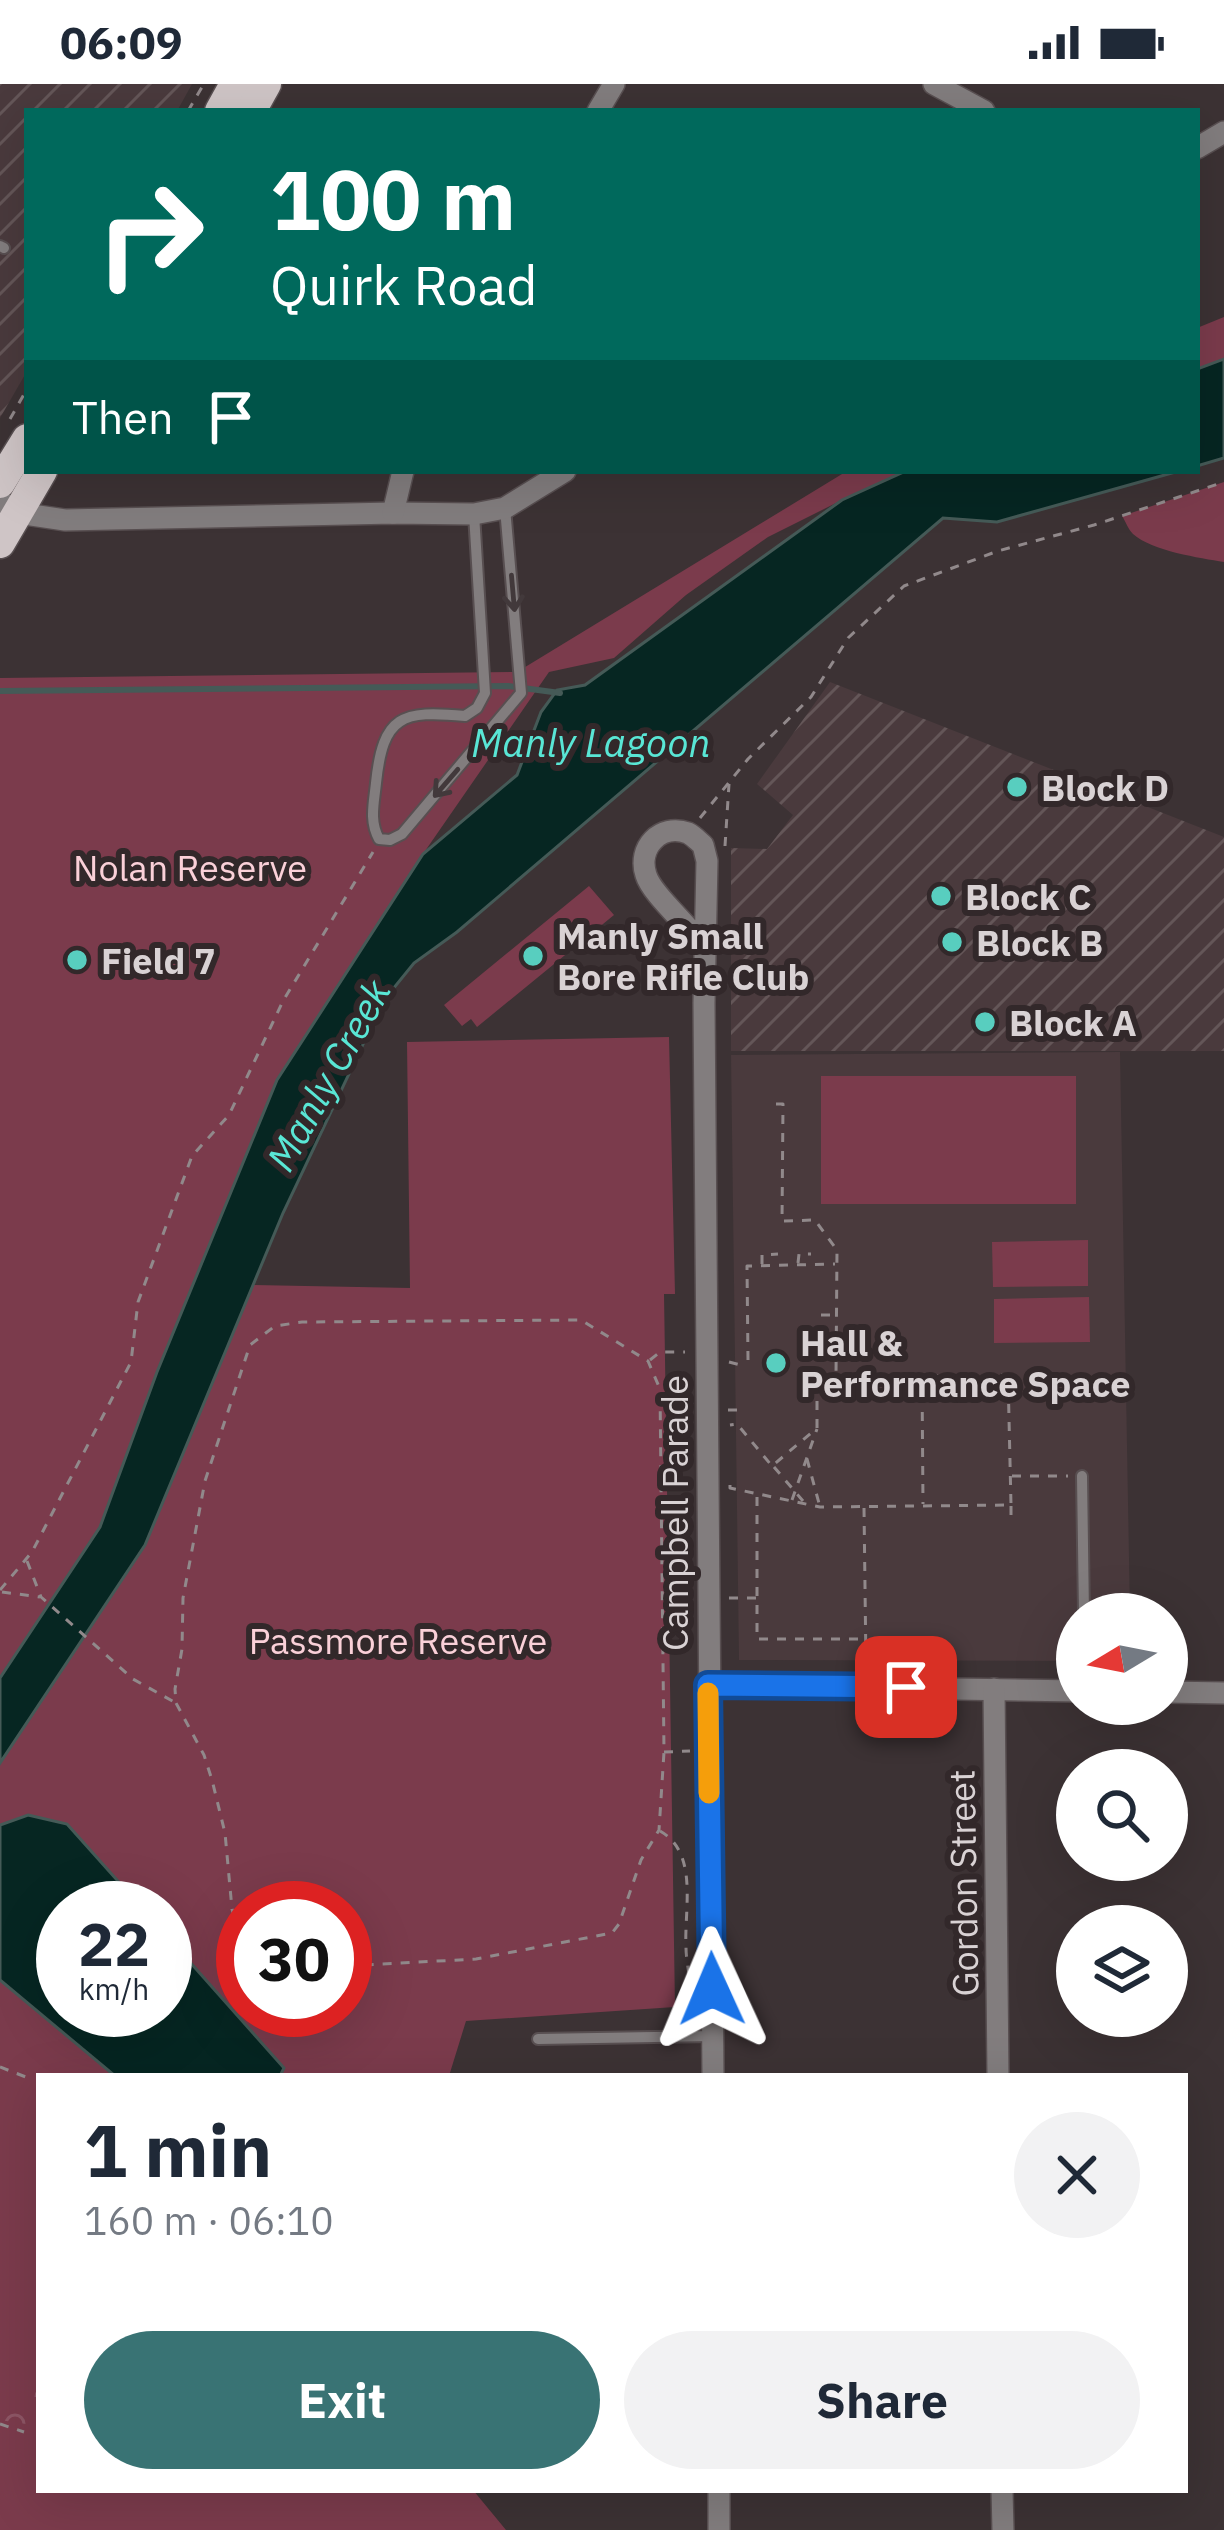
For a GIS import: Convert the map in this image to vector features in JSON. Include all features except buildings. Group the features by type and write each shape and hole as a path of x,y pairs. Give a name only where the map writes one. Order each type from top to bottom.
{"main road":[{"path":"0,483 19,429"},
{"path":"0,543 9,507 39,474"}],"street":[{"path":"934,84 978,108"},
{"path":"393,513 402,474"},
{"path":"9,507 65,520 473,514 505,508 560,474"},
{"path":"688,833 668,832 648,843 645,874 705,949"},
{"name":"Campbell Parade","path":"688,833 704,845 707,861 708,1685 703,2037 712,2073"},
{"path":"708,1685 1056,1690"},
{"name":"Gordon Street","path":"994,1689 998,2073"},
{"path":"1188,1692 1224,1693"},
{"path":"719,2493 719,2530"},
{"path":"1002,2493 1003,2530"}],"lane":[{"path":"473,514 485,693 477,708 465,716 413,715 397,722 384,739 372,827 379,839 402,834 521,693 505,508"},
{"path":"1082,1476 1084,1593"},
{"path":"538,2039 703,2037"}],"path":[{"path":"688,833 748,759 811,697 848,638 904,586 998,551 1224,482"},
{"path":"41,1598 0,1591 32,1552 131,1362 138,1302 192,1156 229,1115 283,1001 379,839"},
{"path":"776,1104 782,1104 782,1221 815,1220 837,1250 836,1377"},
{"path":"776,1150 784,1150"},
{"path":"762,1266 762,1255 778,1252 779,1266"},
{"path":"798,1265 799,1254 811,1252 812,1265"},
{"path":"748,1360 747,1266 837,1264"},
{"path":"821,1315 838,1320"},
{"path":"229,1881 225,1832 212,1780 176,1703 175,1689 183,1598 205,1481 250,1345 274,1325 302,1322 580,1320 648,1361 660,1388 664,1752 659,1830 641,1860 612,1933 476,1959 372,1966"},
{"path":"648,1361 660,1352 706,1352"},
{"path":"808,1378 1008,1375 1011,1522"},
{"path":"922,1376 923,1505"},
{"path":"791,1501 817,1428 817,1378"},
{"path":"707,1425 736,1424 805,1503"},
{"path":"772,1466 817,1428"},
{"path":"806,1458 820,1507"},
{"path":"1053,1466 1053,1476"},
{"path":"661,1467 708,1467"},
{"path":"1010,1476 1082,1476"},
{"path":"730,1488 820,1507 1011,1504"},
{"path":"757,1493 758,1639 866,1639"},
{"path":"864,1506 866,1667"},
{"path":"26,1559 41,1598 133,1679 176,1703"},
{"path":"708,1598 758,1598"},
{"path":"659,1830 678,1850 687,1871 687,2003 703,2037"},
{"path":"0,2067 31,2079"},
{"path":"0,2424 24,2432"}],"shaded area":[{"path":"0,84 192,84 179,108 24,108 24,376 0,418"},
{"path":"830,682 1224,837 1224,1051 731,1051 731,848 767,849 793,815 757,784"},
{"path":"1120,1052 1130,1593 1056,1593 1056,1661 739,1660 731,1055"}],"green space":[{"path":"1224,317 1224,360 1200,369 1200,327"},
{"name":"Nolan Reserve","path":"842,474 913,474 842,500 768,537 686,595 614,658 549,672 423,854 277,1080 157,1372 100,1527 0,1678 0,678 517,672"},
{"path":"1224,482 1224,562 1152,545 1133,534 1122,516"},
{"name":"Manly Small Bore Rifle Club","path":"589,886 614,915 477,1027 471,1019 462,1026 444,1005"},
{"name":"Passmore Reserve","path":"669,1037 675,1294 664,1294 675,2007 466,2021 450,2073 282,2073 284,2068 256,2037 372,2037 372,1881 216,1881 216,1991 192,1964 192,1881 118,1881 67,1824 28,1815 0,1825 0,1763 145,1545 253,1285 410,1288 407,1042"},
{"path":"821,1076 1076,1076 1076,1204 821,1204"},
{"path":"1088,1240 1088,1286 993,1287 992,1242"},
{"path":"1089,1297 1090,1342 994,1343 994,1299"},
{"path":"0,1980 36,2010 36,2037 68,2037 111,2073 36,2073 36,2493 475,2493 506,2530 0,2530"},
{"path":"36,2384 36,2426 0,2420 0,2392"}],"water":[{"path":"1224,359 1224,458 1200,465 1200,368"},
{"name":"Manly Lagoon","path":"899,474 1168,474 997,522 943,518 457,932 414,963 384,1000 283,1213 145,1545 0,1763 0,1678 100,1527 157,1372 277,1080 423,854 517,775 541,712 557,690 585,685 842,500"},
{"path":"28,1815 67,1824 118,1881 36,1881 36,2010 0,1980 0,1825"},
{"path":"192,1964 216,1991 216,2037 256,2037 284,2068 282,2073 111,2073 68,2037 192,2037"}],"waterway":[{"path":"0,691 508,686 560,693"}],"slow traffic":[{"path":"708,1693 709,1793"}],"place":[{"name":"Block D","path":"1017,787"},
{"name":"Block C","path":"941,896"},
{"name":"Block B","path":"952,942"},
{"name":"Manly Small Bore Rifle Club","path":"533,956"},
{"name":"Field 7","path":"77,960"},
{"name":"Block A","path":"985,1022"},
{"name":"Hall & Performance Space","path":"776,1363"}],"route":[{"path":"712,1989 708,1685 906,1687"}],"water label":[{"name":"Manly Creek","path":"328,1075"}]}
